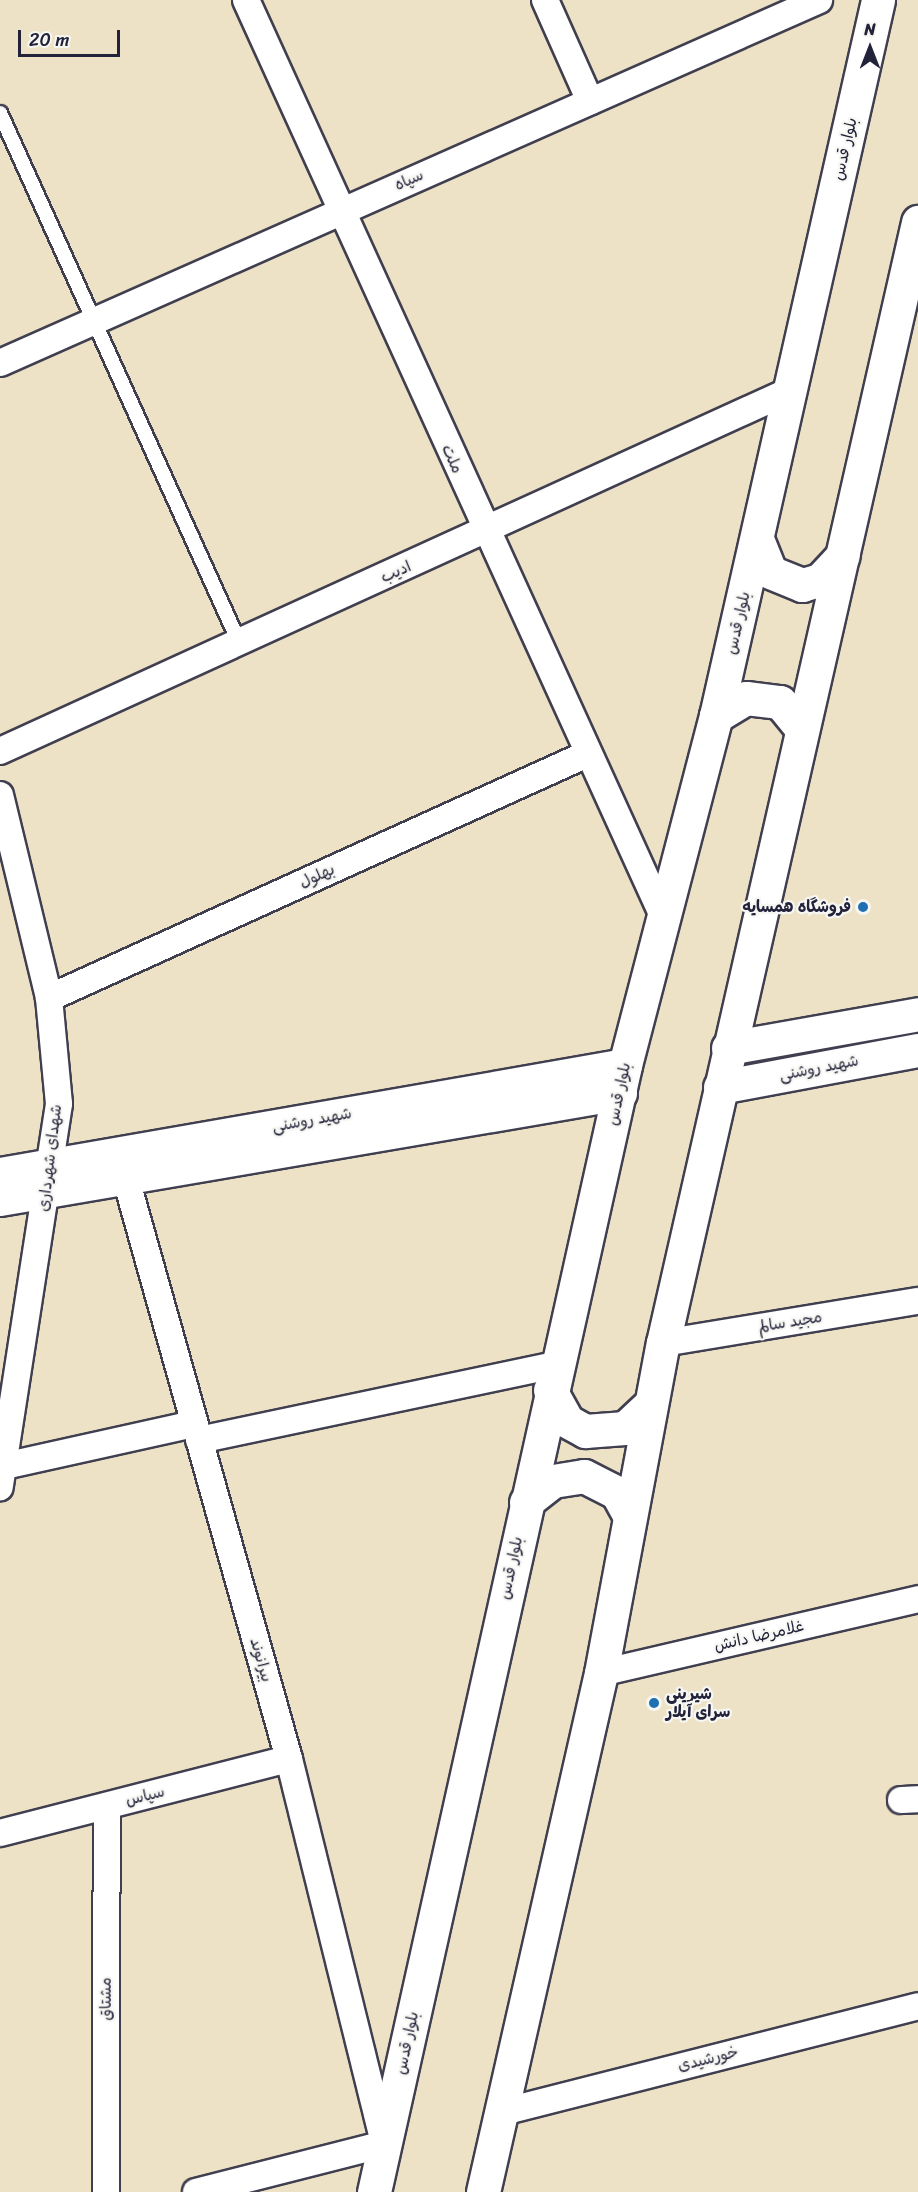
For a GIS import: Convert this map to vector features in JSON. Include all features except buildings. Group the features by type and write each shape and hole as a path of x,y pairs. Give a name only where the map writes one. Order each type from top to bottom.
{"main road":[{"name":"بلوار قدس","path":"374,2192 553,1377 622,1079 716,716 878,0"},
{"path":"483,2192 499,2113 601,1672 663,1343 728,1048 918,222"},
{"path":"757,539 770,572 802,585 820,580 842,556"},
{"path":"716,716 746,698 780,702 802,729"},
{"path":"728,1048 918,1014"},
{"name":"شهید روشنی","path":"720,1087 918,1050"},
{"name":"شهید روشنی","path":"0,1199 50,1178 622,1079"},
{"name":"شهید روشنی","path":"0,1174 50,1178 126,1179 622,1079"},
{"path":"553,1377 567,1421 585,1431 625,1428 651,1404"},
{"path":"526,1502 553,1481 584,1476 617,1493 630,1516"}],"street":[{"name":"ملت","path":"246,0 585,755 663,916"},
{"path":"545,0 590,101"},
{"name":"سپاه","path":"0,363 95,323 341,209 819,0"},
{"name":"ادیب","path":"0,751 485,532 791,390"},
{"name":"بهلول","path":"49,998 585,755"},
{"name":"شهدای شهرداری","path":"0,795 49,998 59,1104 50,1178 2,1477"},
{"name":"بیرانوند","path":"126,1179 289,1759 384,2144"},
{"name":"مجید سالم","path":"663,1343 918,1300"},
{"path":"2,1477 197,1432 553,1377"},
{"name":"غلامرضا دانش","path":"601,1672 918,1599"},
{"name":"سپاس","path":"0,1833 289,1759"},
{"name":"مشتاق","path":"106,2192 107,1806"},
{"name":"خورشیدی","path":"499,2113 918,2006"},
{"path":"196,2192 384,2144"}],"lane":[{"path":"0,113 239,642"}],"place":[{"name":"فروشگاه همسایه","path":"863,907"},
{"name":"شیرینی سرای آیلار","path":"654,1703"}]}
